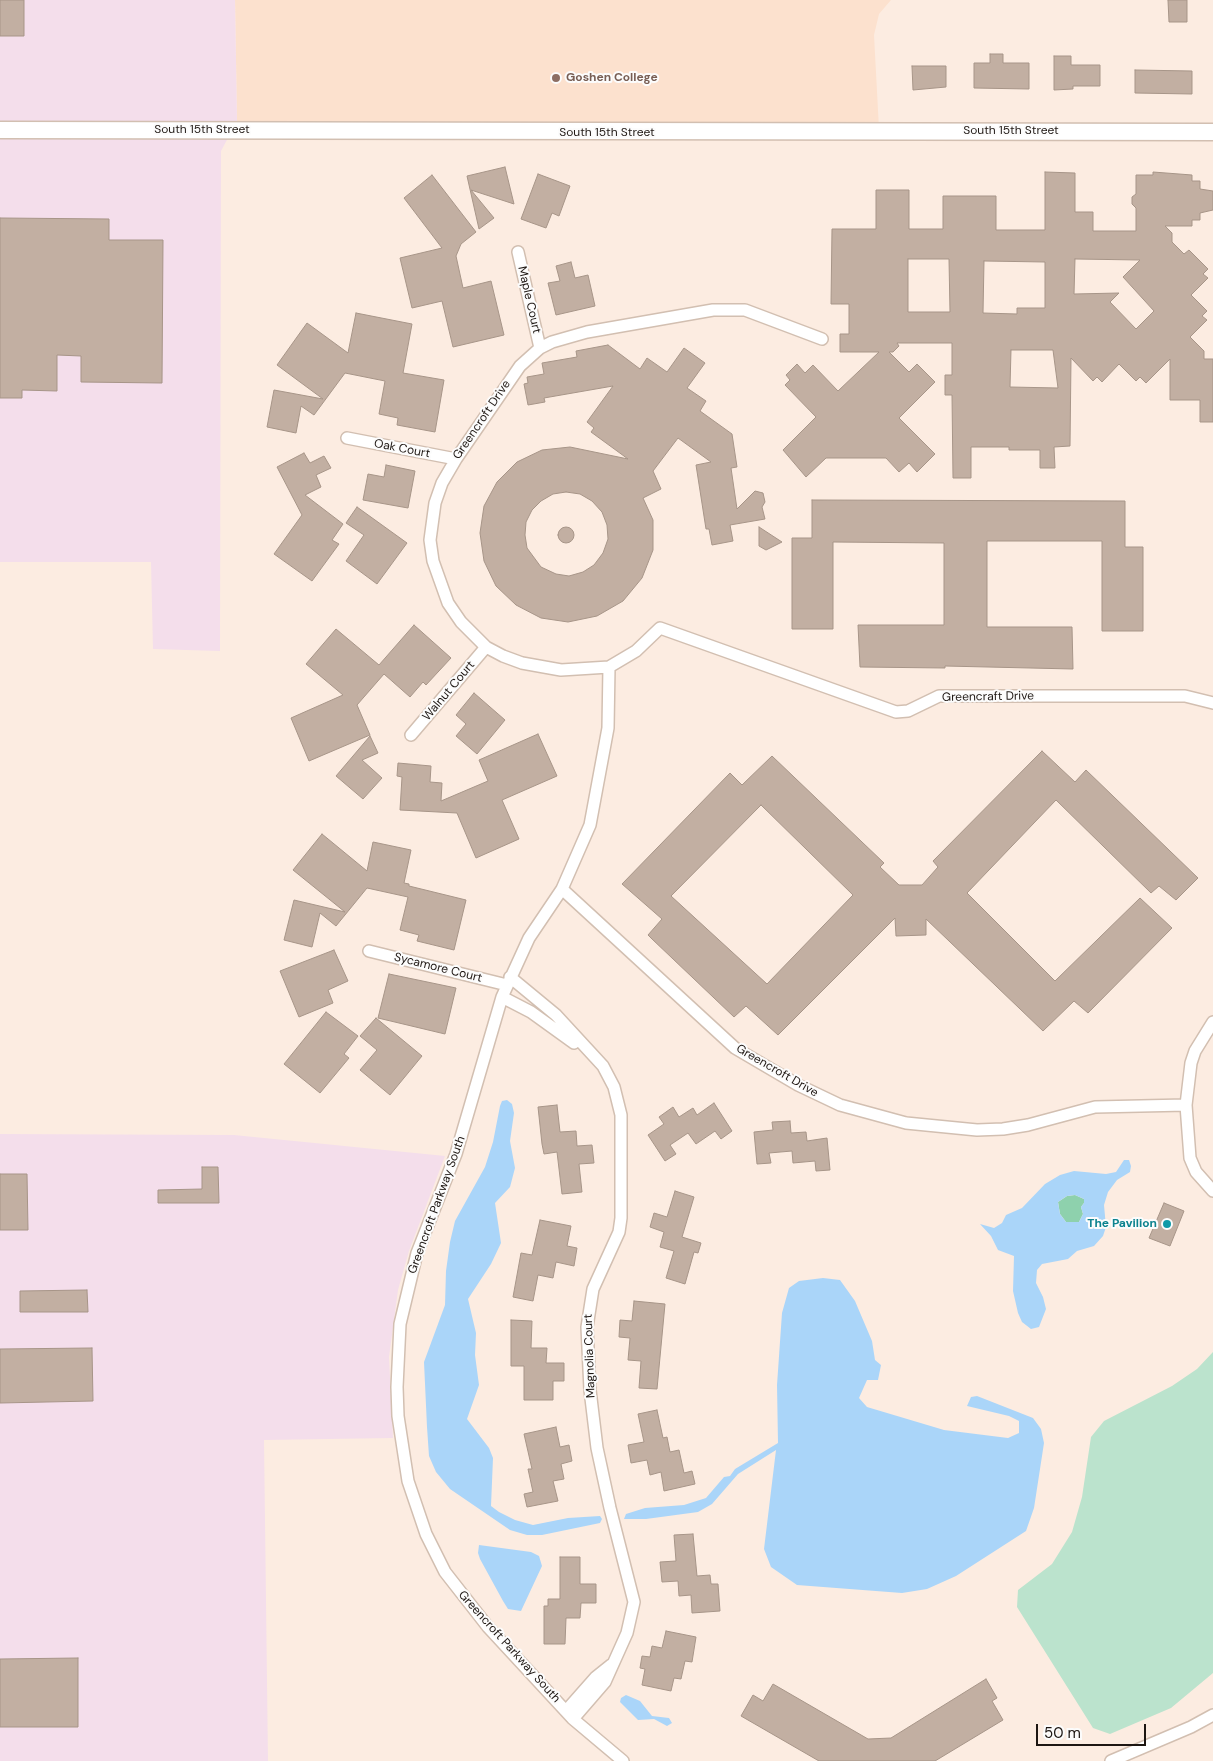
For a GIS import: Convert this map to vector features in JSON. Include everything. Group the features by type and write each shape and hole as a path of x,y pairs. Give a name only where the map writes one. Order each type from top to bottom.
{"street":[{"name":"South 15th Street","path":"0,130 1213,132"},
{"name":"Maple Court","path":"518,252 540,348"},
{"name":"Greencroft Drive","path":"660,628 636,651 609,667 585,670 542,667 522,663 486,647 461,622 448,602 433,561 430,540 434,504 442,483 456,459 515,373 540,348 552,342 587,332 713,310 745,310 822,339"},
{"name":"Oak Court","path":"347,438 456,459"},
{"name":"Greencraft Drive","path":"660,628 896,712 908,711 940,696 1176,696 1213,703"},
{"name":"Walnut Court","path":"411,735 486,647"},
{"path":"562,889 590,826 597,798 608,728 609,667"},
{"name":"Greencroft Drive","path":"562,889 735,1048 798,1085 840,1105 906,1123 978,1130 1028,1125 1104,1105 1186,1104"},
{"name":"Greencroft Parkway South","path":"562,889 530,938 508,981 456,1154 417,1253 400,1324 397,1358 398,1416 408,1481 423,1525 438,1560 452,1584 488,1627 569,1715 623,1761"},
{"name":"Sycamore Court","path":"369,951 508,981"},
{"name":"Magnolia Court","path":"508,981 556,1015 589,1054"},
{"name":"Magnolia Court","path":"502,997 531,1012 589,1054 602,1066 614,1087 622,1132 621,1218 619,1232 593,1289 587,1327 593,1420 610,1508 632,1588 634,1602 627,1633 611,1665 596,1677 569,1715"},
{"path":"1213,1022 1195,1051 1191,1063 1186,1104 1190,1158 1196,1172 1213,1191"},
{"path":"1111,1761 1191,1727 1213,1715"}],"shaded area":[{"path":"0,0 235,0 237,121 221,151 220,651 153,649 151,562 0,562"},
{"name":"Goshen College","path":"235,0 891,0 879,14 874,35 879,129 237,121"},
{"path":"0,1134 234,1135 445,1156 409,1251 398,1290 389,1357 393,1438 264,1440 268,1761 0,1761"}],"green space":[{"path":"1075,1195 1084,1199 1081,1207 1083,1214 1079,1222 1066,1222 1060,1214 1058,1202 1067,1196"},
{"path":"1213,1352 1213,1673 1171,1708 1110,1734 1093,1728 1017,1607 1018,1590 1052,1564 1072,1532 1082,1497 1091,1437 1104,1421 1172,1386 1197,1369"}],"water":[{"path":"507,1100 512,1104 514,1113 510,1141 515,1168 510,1187 495,1203 501,1243 491,1264 468,1299 476,1333 475,1355 479,1385 467,1419 489,1448 493,1458 491,1506 499,1512 515,1520 533,1525 568,1518 600,1516 602,1519 600,1523 542,1535 527,1535 510,1530 450,1489 436,1472 429,1456 424,1362 445,1305 446,1271 450,1242 455,1221 485,1167 493,1142 500,1106 502,1101"},
{"path":"1124,1160 1129,1160 1130,1172 1117,1180 1108,1192 1104,1205 1106,1227 1103,1236 1094,1246 1077,1251 1068,1259 1042,1264 1037,1270 1036,1283 1043,1297 1046,1309 1039,1327 1031,1329 1022,1322 1018,1313 1013,1291 1014,1256 998,1250 991,1236 980,1224 994,1228 1002,1223 1006,1215 1022,1208 1045,1184 1060,1175 1074,1171 1106,1174 1116,1172","holes":["1075,1195 1084,1199 1081,1207 1083,1214 1079,1222 1066,1222 1060,1214 1058,1202 1067,1196"]},
{"path":"823,1278 840,1280 855,1301 872,1341 875,1360 881,1365 878,1380 867,1380 859,1398 867,1407 944,1430 1008,1438 1019,1433 1019,1421 1009,1416 967,1406 971,1397 977,1396 1033,1418 1041,1429 1044,1443 1034,1508 1026,1531 956,1576 927,1589 902,1593 797,1585 771,1567 764,1549 776,1450 738,1474 712,1504 698,1512 646,1519 624,1519 626,1514 645,1508 684,1505 706,1498 724,1477 730,1476 735,1469 778,1443 777,1385 782,1313 789,1288 799,1281"},
{"path":"479,1545 531,1552 539,1556 542,1566 521,1611 508,1609 480,1559 478,1553"},
{"path":"626,1695 640,1701 652,1716 669,1718 672,1723 667,1726 654,1719 638,1720 620,1702 621,1698"}],"building":[{"path":"0,0 24,0 24,36 0,36"},
{"path":"1168,0 1187,0 1187,22 1169,22"},
{"path":"990,54 1003,54 1003,63 1029,63 1029,89 974,88 974,63 990,63"},
{"path":"1054,56 1071,56 1071,65 1100,65 1100,86 1073,86 1073,89 1054,90"},
{"path":"912,66 946,66 946,87 913,90"},
{"path":"1135,70 1192,71 1192,94 1135,93"},
{"path":"505,167 514,204 471,190 494,218 479,229 467,176"},
{"path":"1045,172 1075,173 1075,212 1093,212 1093,231 1136,231 1136,208 1132,204 1132,197 1136,194 1136,175 1153,175 1153,172 1192,175 1192,181 1200,181 1200,189 1213,191 1213,210 1200,213 1200,220 1192,220 1192,226 1165,226 1172,233 1172,242 1184,254 1189,250 1208,269 1203,274 1208,278 1191,295 1207,311 1202,316 1207,320 1190,337 1204,351 1204,359 1213,359 1213,422 1200,422 1200,400 1170,400 1170,359 1146,383 1140,377 1136,381 1119,364 1102,382 1097,377 1093,381 1071,358 1070,446 1054,447 1055,468 1040,468 1040,450 1009,450 1009,447 971,447 971,478 953,478 952,395 945,395 945,375 952,375 952,343 897,343 899,346 893,352 889,352 909,372 917,364 935,382 899,418 935,454 917,472 909,463 899,472 886,458 826,458 806,477 783,450 816,417 785,385 790,380 786,375 797,364 805,373 813,365 838,391 879,352 840,352 840,334 849,334 849,304 831,304 832,229 876,229 876,190 909,190 909,229 943,229 943,196 996,196 996,230 1045,230","holes":["908,259 949,259 950,312 908,312","1075,259 1140,260 1123,277 1154,311 1136,329 1110,302 1119,293 1074,294","984,261 1045,262 1045,308 1017,308 1017,314 983,313","1011,350 1053,350 1058,388 1010,387"]},
{"path":"538,174 570,186 559,216 552,213 546,228 521,219"},
{"path":"432,175 476,232 461,244 456,256 463,288 491,281 504,335 453,347 442,301 412,308 400,258 442,248 404,198"},
{"path":"0,218 109,219 109,240 163,240 162,383 81,382 81,356 57,355 57,391 22,390 22,398 0,398"},
{"path":"571,262 575,278 588,275 595,306 556,315 548,283 560,281 556,266"},
{"path":"356,313 412,324 403,373 444,380 435,432 397,425 398,418 379,414 385,381 345,373 314,415 301,406 296,433 267,427 274,390 323,399 277,365 307,323 348,353"},
{"path":"608,345 640,369 647,358 667,372 684,348 705,363 687,388 706,401 700,411 732,434 737,467 731,468 737,509 755,491 763,493 765,502 762,507 765,519 730,525 733,541 712,545 709,529 706,529 696,465 711,462 678,438 653,471 661,489 643,498 653,520 653,550 642,578 623,601 597,616 568,622 541,618 516,605 496,586 484,561 480,533 484,506 497,482 517,462 542,450 570,447 628,459 591,432 594,428 587,422 613,386 544,398 545,402 528,405 524,384 528,383 527,377 544,374 542,363 577,357 576,351","holes":["566,492 580,494 592,501 602,512 607,525 608,539 603,553 594,565 583,572 569,576 556,574 541,567 527,548 526,522 532,510 541,501 553,494"]},
{"path":"304,453 310,463 324,456 331,468 316,475 321,487 305,495 343,524 332,540 339,544 312,581 274,554 302,515 277,467"},
{"path":"386,465 415,471 408,508 363,500 368,474 384,477"},
{"path":"812,500 1125,501 1125,547 1143,547 1143,631 1102,631 1102,541 987,541 987,627 1072,627 1073,669 945,666 945,668 860,667 858,625 944,625 944,543 833,542 833,629 792,629 792,538 812,538"},
{"path":"357,507 407,543 377,584 346,561 364,535 346,523"},
{"path":"563,527 569,527 574,532 572,541 563,543 558,538 558,532"},
{"path":"759,527 782,542 766,550 759,546"},
{"path":"414,625 451,658 426,685 423,682 410,697 384,674 357,705 370,735 309,761 291,718 343,695 306,664 336,629 379,665"},
{"path":"474,693 505,720 477,754 456,736 466,724 456,715"},
{"path":"538,734 557,776 502,800 519,839 476,858 457,813 400,810 402,777 397,776 398,763 431,766 430,782 442,783 441,801 488,781 479,760"},
{"path":"370,736 378,753 362,760 382,778 363,799 336,776"},
{"path":"1042,751 1075,782 1086,770 1198,878 1176,900 1159,886 1151,893 1056,800 967,893 1055,981 1140,898 1172,928 1088,1013 1074,1001 1043,1031 926,919 926,935 896,936 895,918 778,1035 746,1006 734,1017 652,939 648,935 662,919 622,884 730,773 742,785 772,756 884,863 880,867 899,885 922,885 938,867 933,861","holes":["761,805 853,895 767,984 671,896"]},
{"path":"322,834 367,871 373,842 411,850 404,883 409,884 409,886 466,900 454,950 417,941 419,935 400,930 408,897 367,888 336,926 320,913 312,947 284,940 294,900 345,912 293,870"},
{"path":"334,950 348,981 328,990 333,1003 299,1017 280,971"},
{"path":"389,974 456,988 445,1034 378,1018"},
{"path":"326,1012 358,1036 344,1054 349,1058 320,1093 284,1064"},
{"path":"376,1018 422,1056 390,1095 360,1070 377,1050 360,1036"},
{"path":"714,1103 732,1131 721,1139 715,1131 696,1144 688,1133 670,1145 676,1154 665,1161 648,1135 664,1124 659,1117 673,1107 679,1117 693,1108 697,1115"},
{"path":"557,1105 560,1132 576,1131 577,1146 592,1145 594,1163 579,1164 582,1192 562,1194 557,1152 544,1154 538,1107"},
{"path":"790,1121 791,1133 806,1132 807,1141 827,1138 830,1170 816,1171 815,1161 793,1163 792,1151 769,1153 771,1163 757,1164 754,1132 773,1130 772,1122"},
{"path":"202,1167 218,1167 219,1203 158,1203 158,1190 202,1189"},
{"path":"0,1174 27,1174 28,1230 0,1230"},
{"path":"675,1191 694,1197 682,1237 701,1243 698,1253 694,1252 685,1284 666,1278 674,1251 660,1247 664,1232 650,1227 654,1213 667,1217"},
{"name":"The Pavilion","path":"1164,1203 1184,1211 1170,1246 1149,1238"},
{"path":"540,1220 571,1226 567,1246 577,1248 574,1266 556,1262 553,1278 538,1275 533,1301 513,1297 521,1253 532,1255"},
{"path":"87,1290 88,1312 20,1312 20,1291"},
{"path":"634,1301 665,1304 657,1389 639,1388 641,1361 628,1360 630,1338 619,1337 620,1320 632,1321"},
{"path":"511,1320 532,1321 531,1348 547,1348 546,1363 564,1363 564,1381 553,1381 553,1400 524,1400 524,1366 511,1366"},
{"path":"92,1348 93,1401 0,1403 0,1349"},
{"path":"657,1410 663,1438 667,1437 670,1452 679,1450 684,1473 692,1471 695,1484 664,1491 661,1472 650,1475 647,1460 631,1463 628,1445 644,1442 638,1414"},
{"path":"556,1427 560,1447 569,1445 572,1461 561,1464 564,1479 553,1481 558,1501 527,1507 524,1494 533,1492 528,1469 532,1469 524,1434"},
{"path":"693,1534 697,1576 710,1575 711,1584 718,1584 720,1611 692,1613 691,1595 679,1596 678,1581 662,1582 660,1562 676,1561 674,1535"},
{"path":"560,1557 580,1557 580,1584 596,1584 596,1603 581,1603 580,1618 566,1618 565,1644 544,1644 544,1606 548,1606 548,1599 560,1599"},
{"path":"666,1631 696,1637 692,1662 685,1661 681,1679 674,1678 671,1691 642,1685 645,1669 640,1668 642,1656 650,1657 652,1646 662,1648"},
{"path":"78,1658 78,1727 0,1727 0,1659"},
{"path":"986,1679 997,1698 992,1701 1003,1720 935,1761 819,1761 741,1716 753,1695 763,1701 773,1684 868,1739 891,1738"}],"place":[{"name":"Goshen College","path":"556,78"},
{"name":"The Pavilion","path":"1167,1224"}]}
